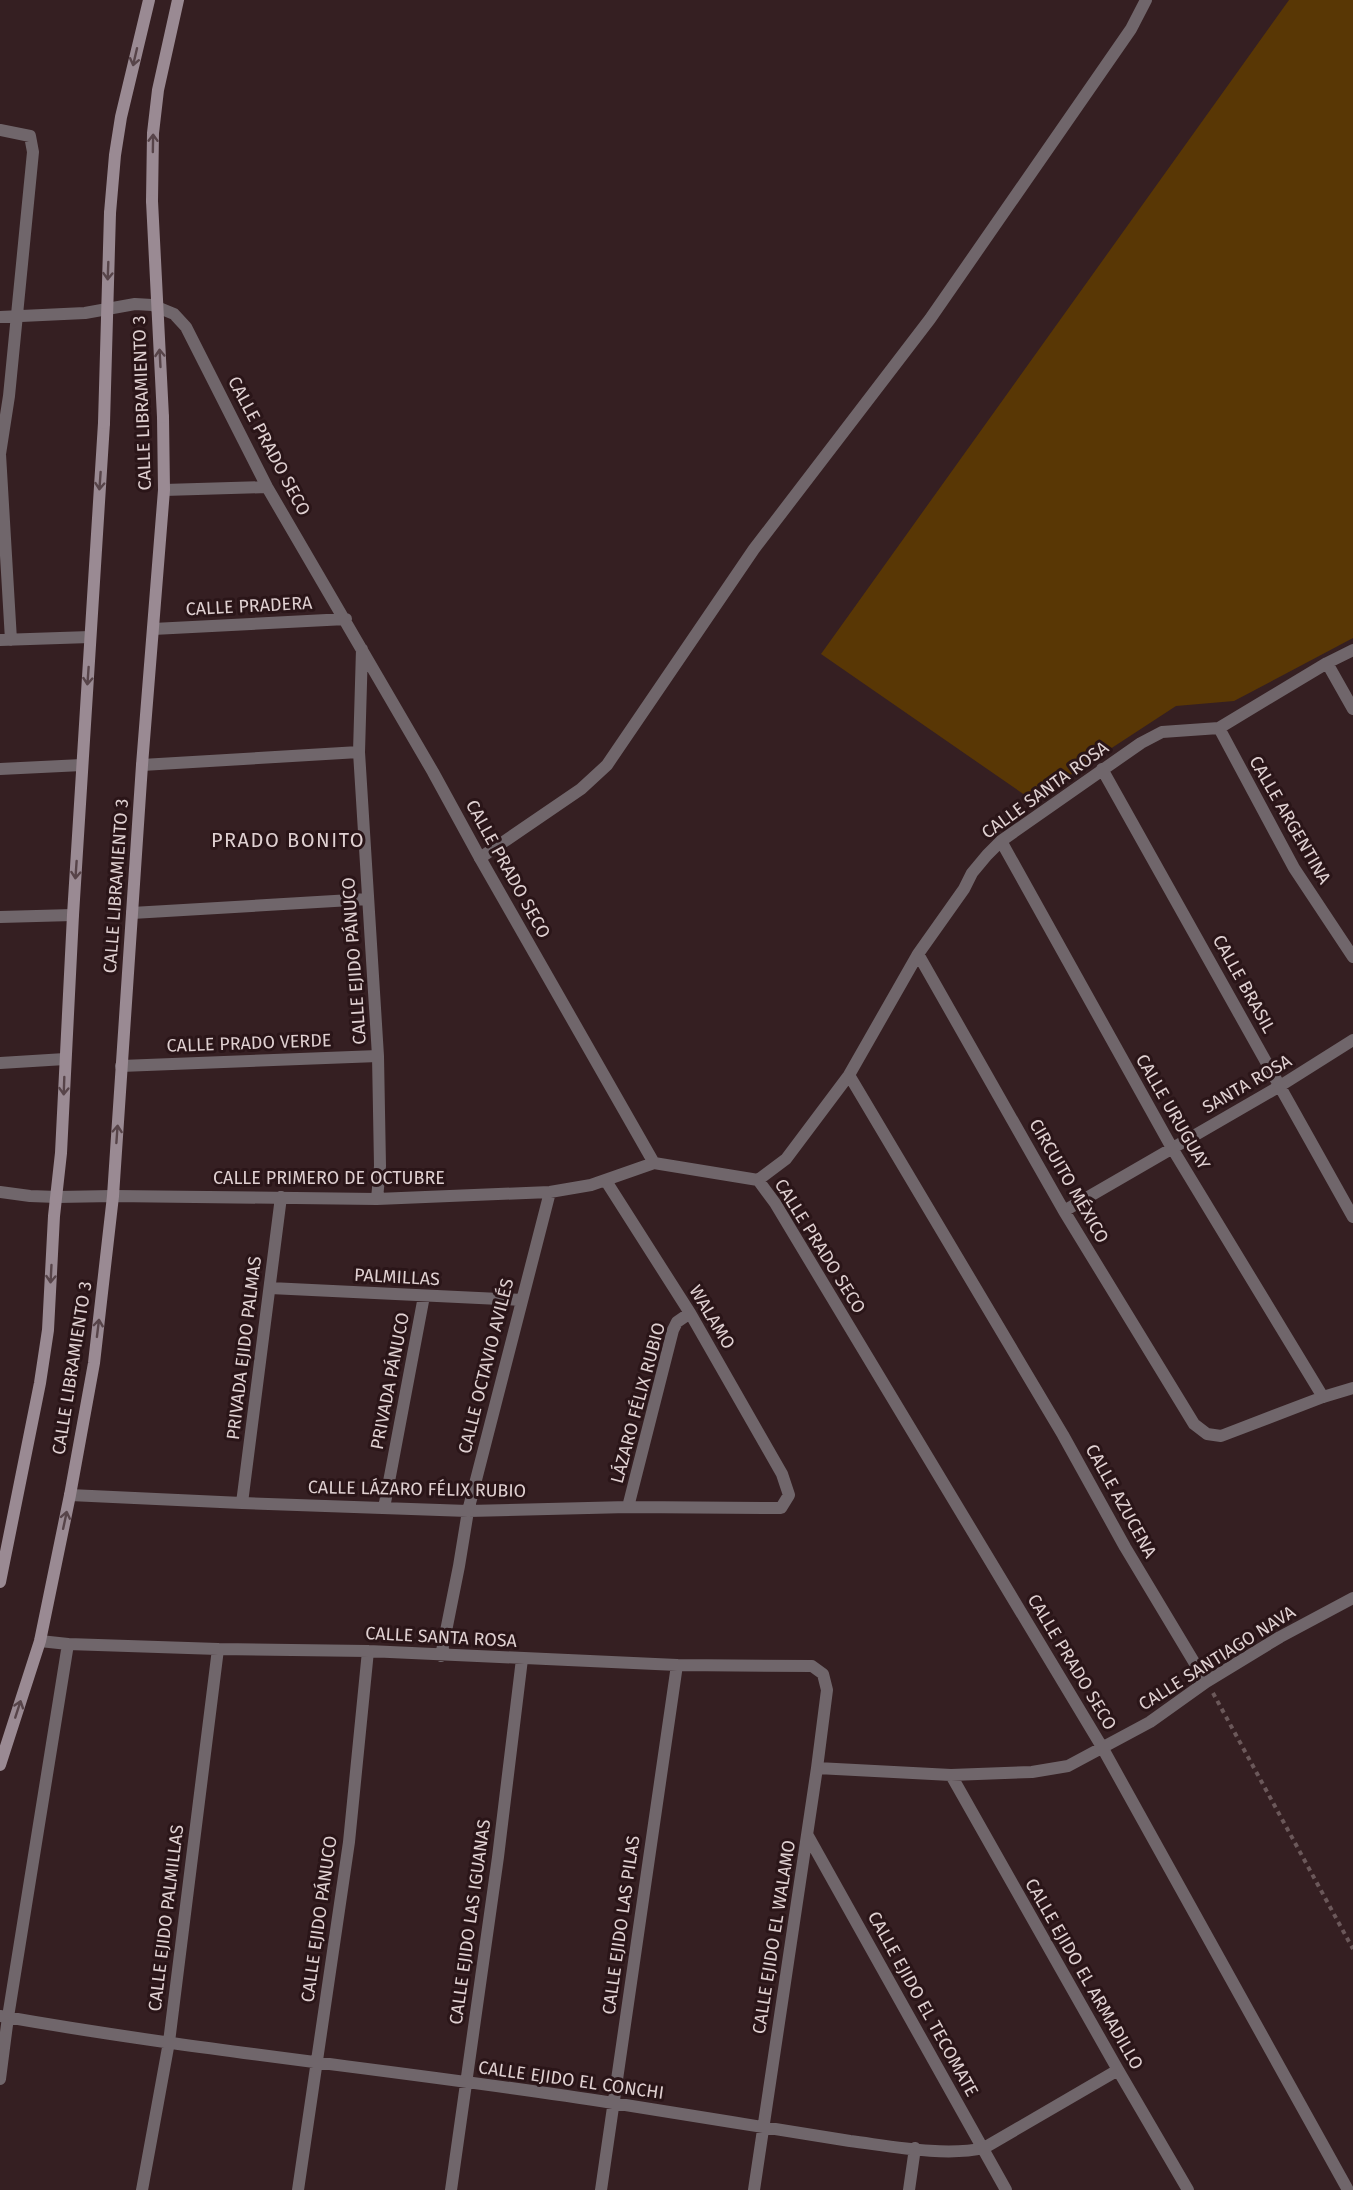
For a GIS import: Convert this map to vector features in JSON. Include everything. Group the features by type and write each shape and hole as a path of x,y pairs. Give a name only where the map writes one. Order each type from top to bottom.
{"street":[{"name":"CALLE LIBRAMIENTO 3","path":"0,1582 40,1383 48,1330 104,423 110,213 121,117 149,0"},
{"name":"CALLE LIBRAMIENTO 3","path":"0,1765 40,1641 70,1495 94,1362 113,1196 142,765 164,490 164,417 152,201 153,133 158,90 178,0"},
{"path":"480,858 581,789 607,765 754,549 930,319 1131,29 1146,0"},
{"path":"0,130 30,136 33,152 15,316 9,396 0,454 6,640 90,637"},
{"name":"CALLE PRADO SECO","path":"0,317 85,313 135,304 152,305 174,314 186,327 267,487 434,772 480,858 654,1163 758,1180 775,1203 1102,1747 1348,2190"},
{"path":"164,490 267,487"},
{"name":"CALLE PRADERA","path":"153,629 346,620"},
{"name":"CALLE EJIDO PÁNUCO","path":"362,649 359,752 378,1056 380,1166 377,1199"},
{"name":"CALLE SANTA ROSA","path":"758,1180 786,1159 849,1075 918,954 964,889 972,873 1001,841 1141,743 1162,732 1219,728 1327,663 1353,651"},
{"path":"1327,663 1353,709"},
{"name":"CALLE ARGENTINA","path":"1219,728 1294,868 1353,957"},
{"path":"142,765 359,752"},
{"path":"0,769 82,765"},
{"name":"CALLE BRASIL","path":"1102,769 1353,1217"},
{"name":"CALLE URUGUAY","path":"1001,841 1172,1148 1323,1397"},
{"path":"132,913 368,899"},
{"path":"0,917 73,915"},
{"name":"CIRCUITO MÉXICO","path":"918,954 1064,1211 1194,1424 1207,1434 1221,1436 1323,1397"},
{"name":"SANTA ROSA","path":"1064,1211 1280,1086 1353,1040"},
{"name":"CALLE PRADO VERDE","path":"122,1066 378,1056"},
{"path":"0,1063 65,1059"},
{"name":"CALLE AZUCENA","path":"849,1075 1057,1424 1125,1547 1206,1682"},
{"name":"CALLE PRIMERO DE OCTUBRE","path":"0,1192 57,1197 377,1199 550,1192 606,1181 654,1163"},
{"name":"WALAMO","path":"606,1181 690,1313 782,1474 789,1495 782,1508 765,1509"},
{"name":"CALLE OCTAVIO AVILÉS","path":"441,1656 468,1511 550,1192"},
{"name":"PRIVADA EJIDO PALMAS","path":"242,1503 281,1197"},
{"name":"PALMILLAS","path":"270,1288 522,1300"},
{"name":"PRIVADA PÁNUCO","path":"384,1508 424,1296"},
{"name":"LÁZARO FÉLIX RUBIO","path":"628,1507 673,1330 676,1322 690,1313"},
{"path":"1323,1397 1353,1388"},
{"name":"CALLE LÁZARO FÉLIX RUBIO","path":"70,1495 468,1511 628,1507 765,1509"},
{"name":"CALLE SANTIAGO NAVA","path":"817,1768 951,1775 1032,1772 1068,1766 1150,1722 1206,1682 1280,1637 1353,1598"},
{"name":"CALLE SANTA ROSA","path":"40,1641 68,1644 368,1652 677,1665 812,1666 823,1674 827,1690"},
{"path":"0,2079 4,2017 68,1644"},
{"name":"CALLE EJIDO PALMILLAS","path":"142,2190 169,2042 218,1649"},
{"name":"CALLE EJIDO PÁNUCO","path":"298,2190 349,1842 368,1652"},
{"name":"CALLE EJIDO LAS IGUANAS","path":"451,2190 498,1857 522,1659"},
{"name":"CALLE EJIDO LAS PILAS","path":"601,2190 677,1665"},
{"name":"CALLE EJIDO EL WALAMO","path":"754,2190 808,1836 827,1690"},
{"name":"CALLE EJIDO EL ARMADILLO","path":"951,1775 1188,2190"},
{"name":"CALLE EJIDO EL TECOMATE","path":"808,1836 1006,2190"},
{"name":"CALLE EJIDO EL CONCHI","path":"4,2017 317,2063 614,2103 763,2128 958,2152 984,2148 1118,2070"},
{"path":"909,2190 915,2148"}],"path":[{"path":"1206,1682 1353,1948"}],"shaded area":[{"path":"1289,0 1353,0 1353,638 1234,701 1176,706 1032,800 821,654"}],"district":[{"name":"PRADO BONITO","path":"288,840"}]}
